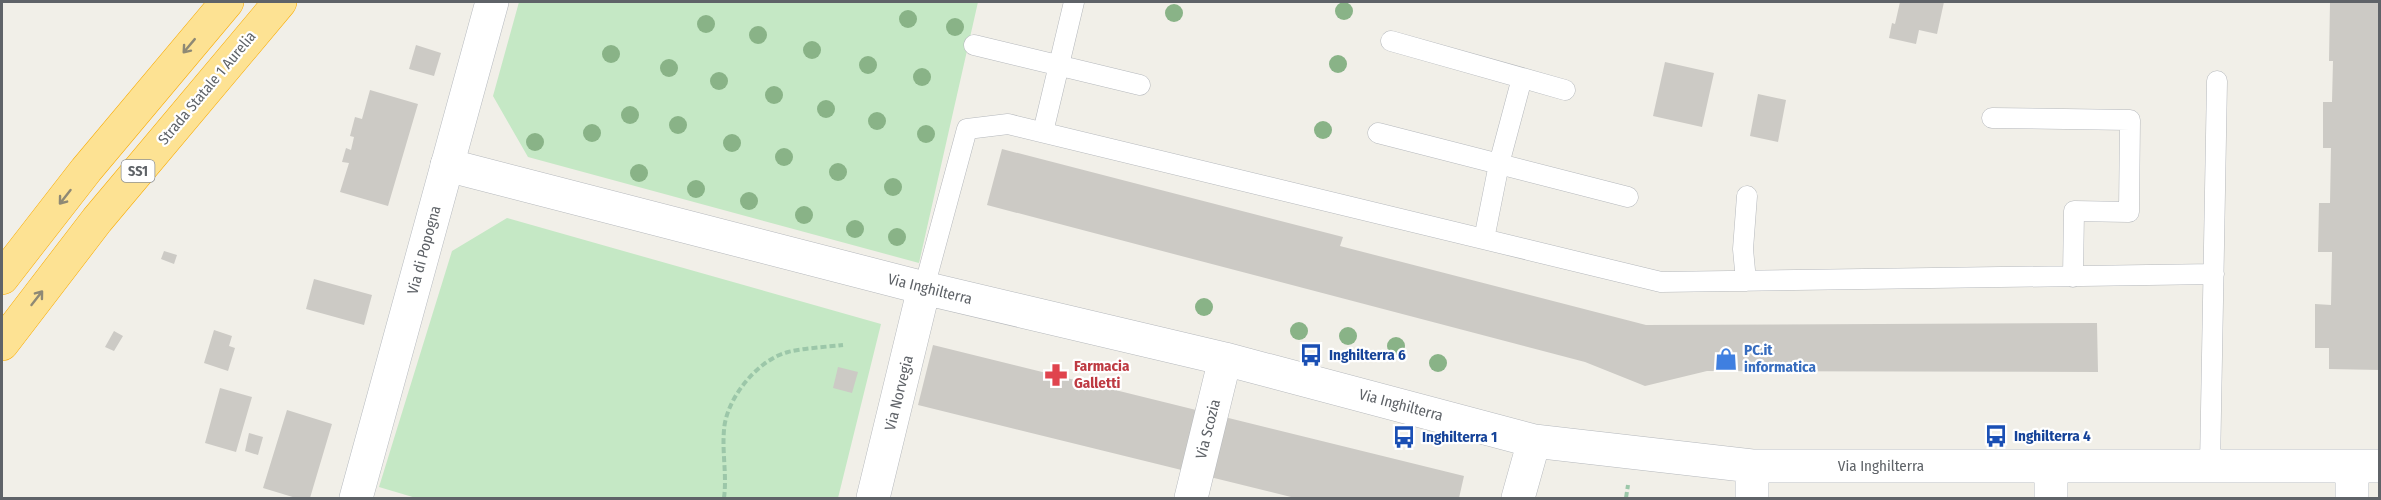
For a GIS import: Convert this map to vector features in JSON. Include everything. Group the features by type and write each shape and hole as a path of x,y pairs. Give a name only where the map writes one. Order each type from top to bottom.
{"highway":[{"name":"SS1","path":"2,278 86,170 227,2"},
{"name":"Strada Statale 1 Aurelia","path":"2,344 105,211 280,2"}],"street":[{"name":"Via di Popogna","path":"356,498 492,2"},
{"name":"Via Inghilterra","path":"447,165 924,288 1225,359 1534,441 1752,465 2366,466"},
{"name":"Via Norvegia","path":"873,498 924,288"},
{"name":"Via Scozia","path":"1191,498 1225,359"},
{"path":"1518,498 1534,441"},
{"path":"1752,465 1752,498"},
{"path":"2051,466 2051,498"},
{"path":"2352,498 2366,466"}],"lane":[{"path":"1043,132 1074,2"},
{"path":"1390,41 1565,90"},
{"path":"974,45 1140,85"},
{"path":"1484,239 1499,164 1522,78"},
{"path":"2210,466 2217,81"},
{"path":"1992,118 2130,120 2129,212 2074,211 2073,277"},
{"path":"924,288 968,129 1008,124 1661,282 2214,274"},
{"path":"1378,133 1628,197"},
{"path":"1746,281 1743,249 1747,196"}],"path":[{"path":"724,498 726,486 723,433 725,418 744,382 763,366 786,353 843,345"}],"green space":[{"path":"519,2 978,2 919,263 528,157 493,96"},
{"path":"507,218 881,324 838,498 416,498 379,487 452,251"}],"building":[{"path":"1900,2 1944,2 1937,34 1919,30 1916,44 1889,38"},
{"path":"2330,2 2380,2 2380,370 2329,369 2329,348 2315,348 2315,304 2331,305 2332,252 2318,252 2319,203 2330,203 2331,148 2323,148 2323,102 2332,102 2333,61 2329,61"},
{"path":"416,45 441,53 434,76 409,69"},
{"path":"1665,62 1714,73 1702,127 1653,116"},
{"path":"370,90 418,104 388,206 340,192 349,163 342,162 346,148 351,150 354,137 350,136 355,117 362,119"},
{"path":"1758,94 1786,100 1778,142 1750,136"},
{"path":"1002,149 1343,237 1340,246 1646,325 2097,323 2098,372 1707,371 1645,386 1585,362 987,205"},
{"path":"164,251 177,255 174,264 161,259"},
{"path":"314,279 372,295 364,325 306,309"},
{"path":"214,330 232,336 229,346 235,348 228,371 204,363"},
{"path":"114,331 123,336 114,351 105,347"},
{"path":"933,345 1464,476 1459,498 1295,498 918,405"},
{"path":"838,367 858,372 852,393 833,388"},
{"path":"220,388 252,397 236,452 205,443"},
{"path":"287,410 332,424 310,498 296,498 263,488"},
{"path":"249,433 263,437 258,455 245,451"}],"place":[{"name":"Inghilterra 6","path":"1311,355"},
{"name":"PC.it informatica","path":"1726,359"},
{"name":"Farmacia Galletti","path":"1056,375"},
{"name":"Inghilterra 4","path":"1996,436"},
{"name":"Inghilterra 1","path":"1404,437"}]}
